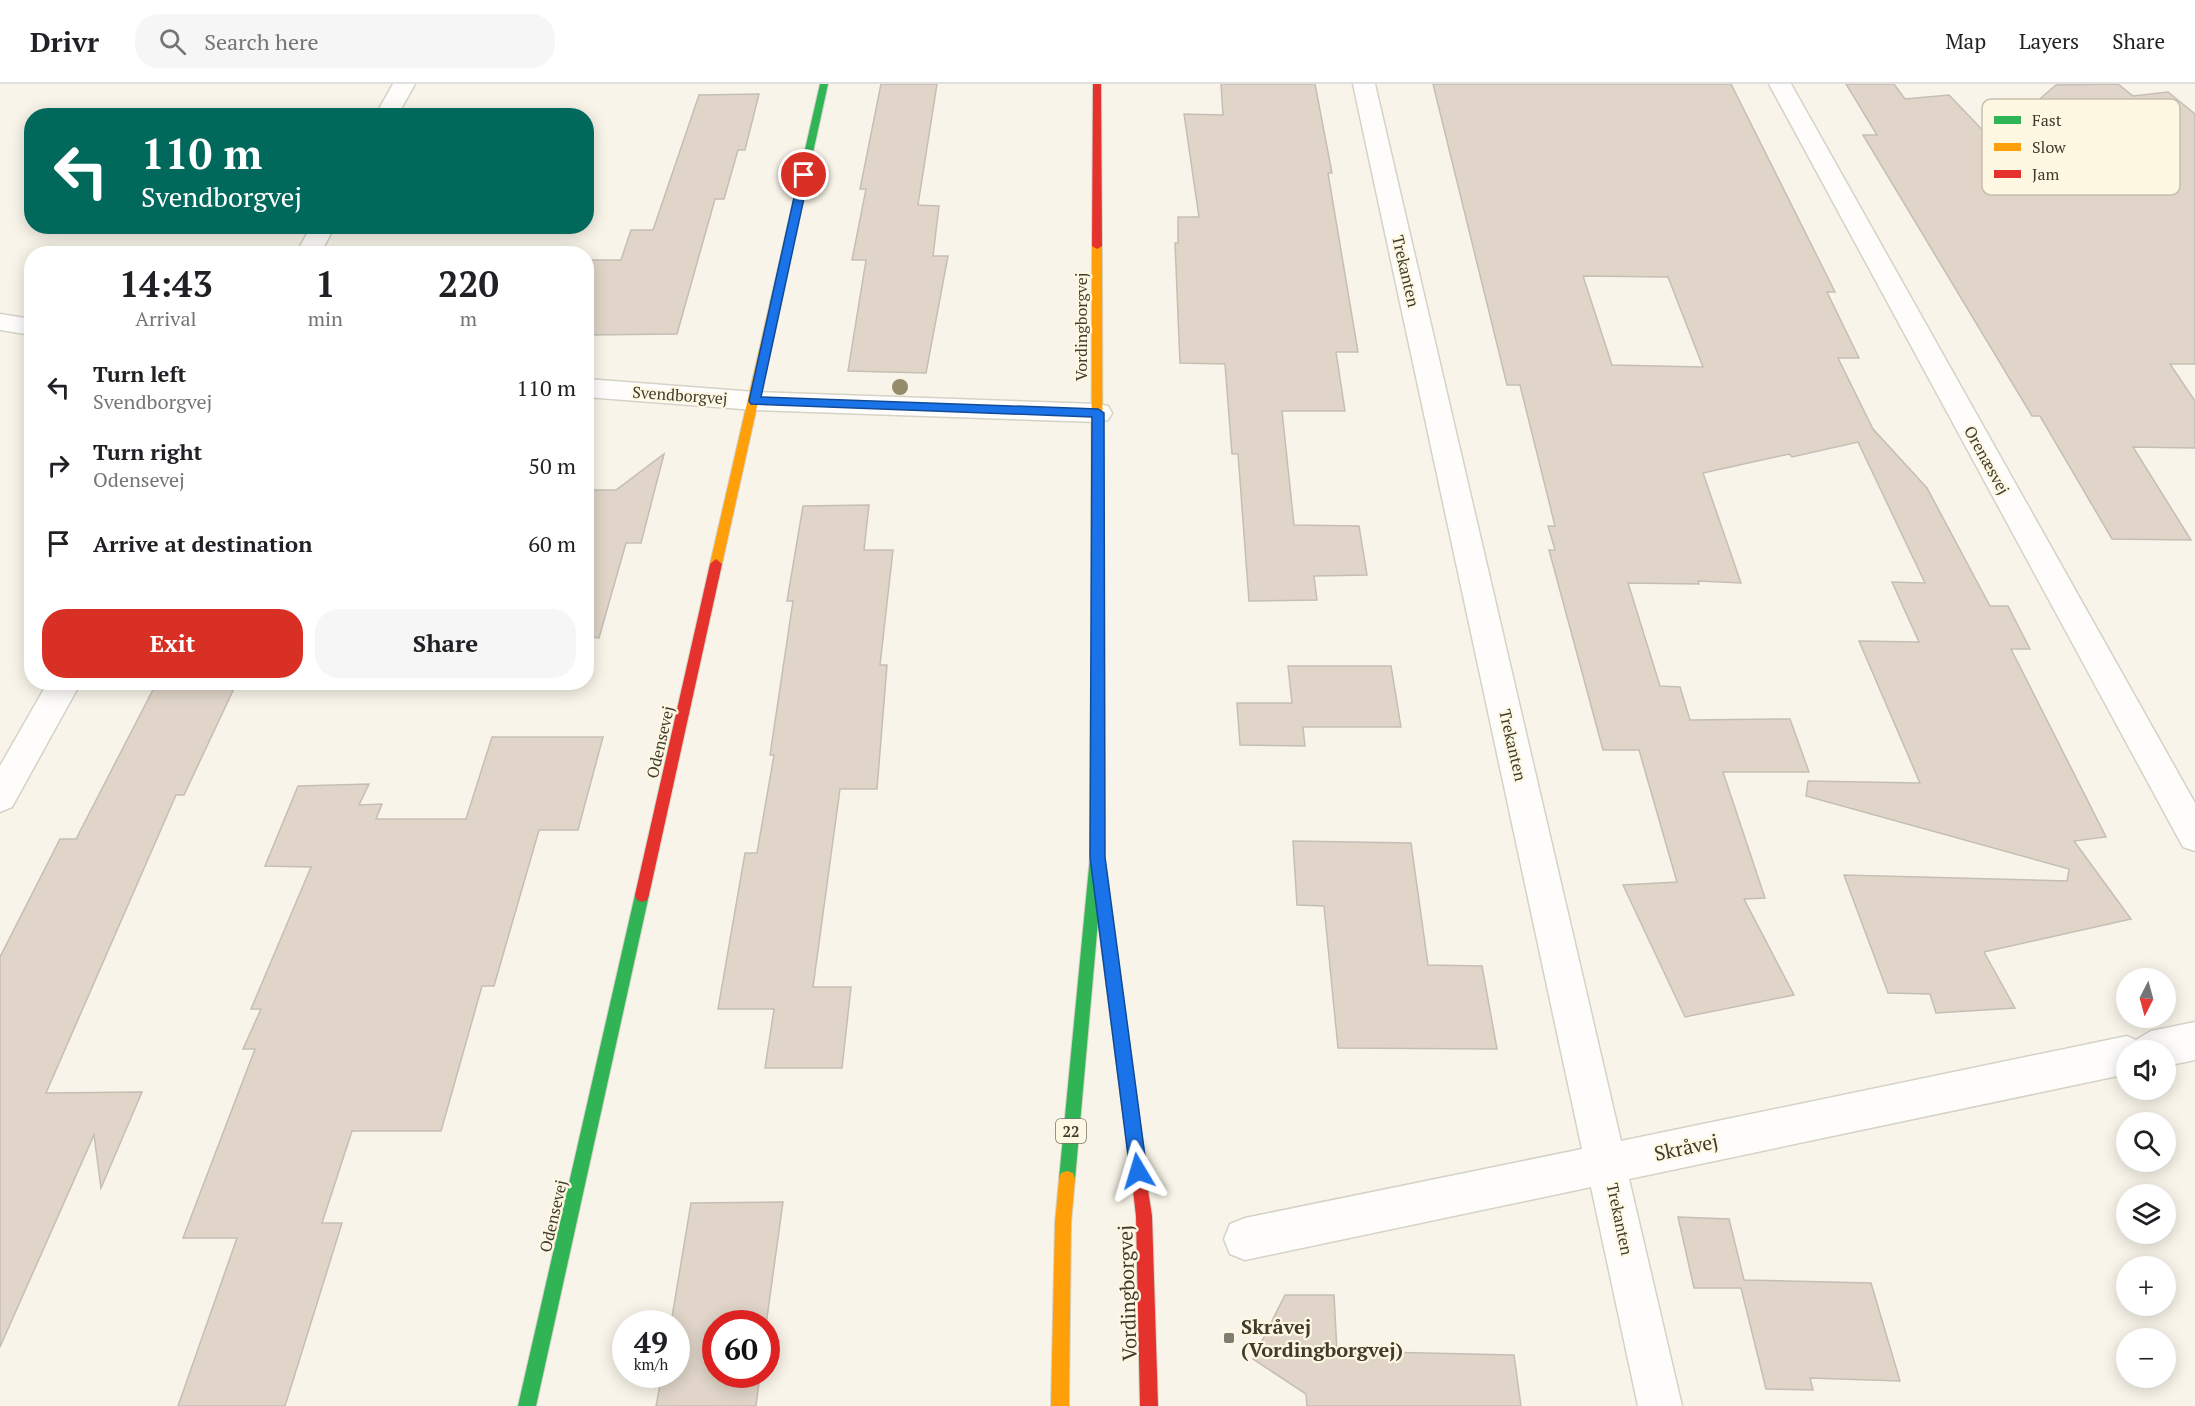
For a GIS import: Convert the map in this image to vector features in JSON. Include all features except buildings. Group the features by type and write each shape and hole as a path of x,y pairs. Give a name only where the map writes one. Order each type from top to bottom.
{"main road":[{"name":"Odensevej","path":"527,1406 824,84"},
{"name":"Vordingborgvej","path":"1060,1406 1062,1223 1097,857 1097,84"},
{"name":"Vordingborgvej","path":"1097,857 1144,1216 1149,1406"}],"street":[{"path":"390,108 404,84"},
{"name":"Trekanten","path":"1364,84 1608,1163 1660,1406"},
{"name":"Orenæsvej","path":"1779,84 2195,836"},
{"path":"0,322 24,326"},
{"name":"Svendborgvej","path":"594,389 754,401 1098,413"},
{"path":"0,797 60,690"},
{"path":"2176,1045 2195,1041"},
{"name":"Skråvej","path":"1245,1239 2116,1057"}],"traffic: fast":[{"path":"775,303 824,84"},
{"path":"1067,1179 1097,857 1097,664"},
{"path":"527,1406 642,895"},
{"path":"1105,915 1141,1190"}],"traffic: slow":[{"path":"1097,246 1097,664"},
{"path":"716,564 775,303"},
{"path":"1060,1406 1063,1223 1067,1179"}],"traffic: jam":[{"path":"1097,84 1097,246"},
{"path":"642,895 716,564"},
{"path":"1141,1190 1144,1216 1149,1406"}],"place":[{"name":"Skråvej (Vordingborgvej)","path":"1229,1338"}],"route":[{"path":"804,175 754,401 1098,413 1097,857 1138,1171"}]}
